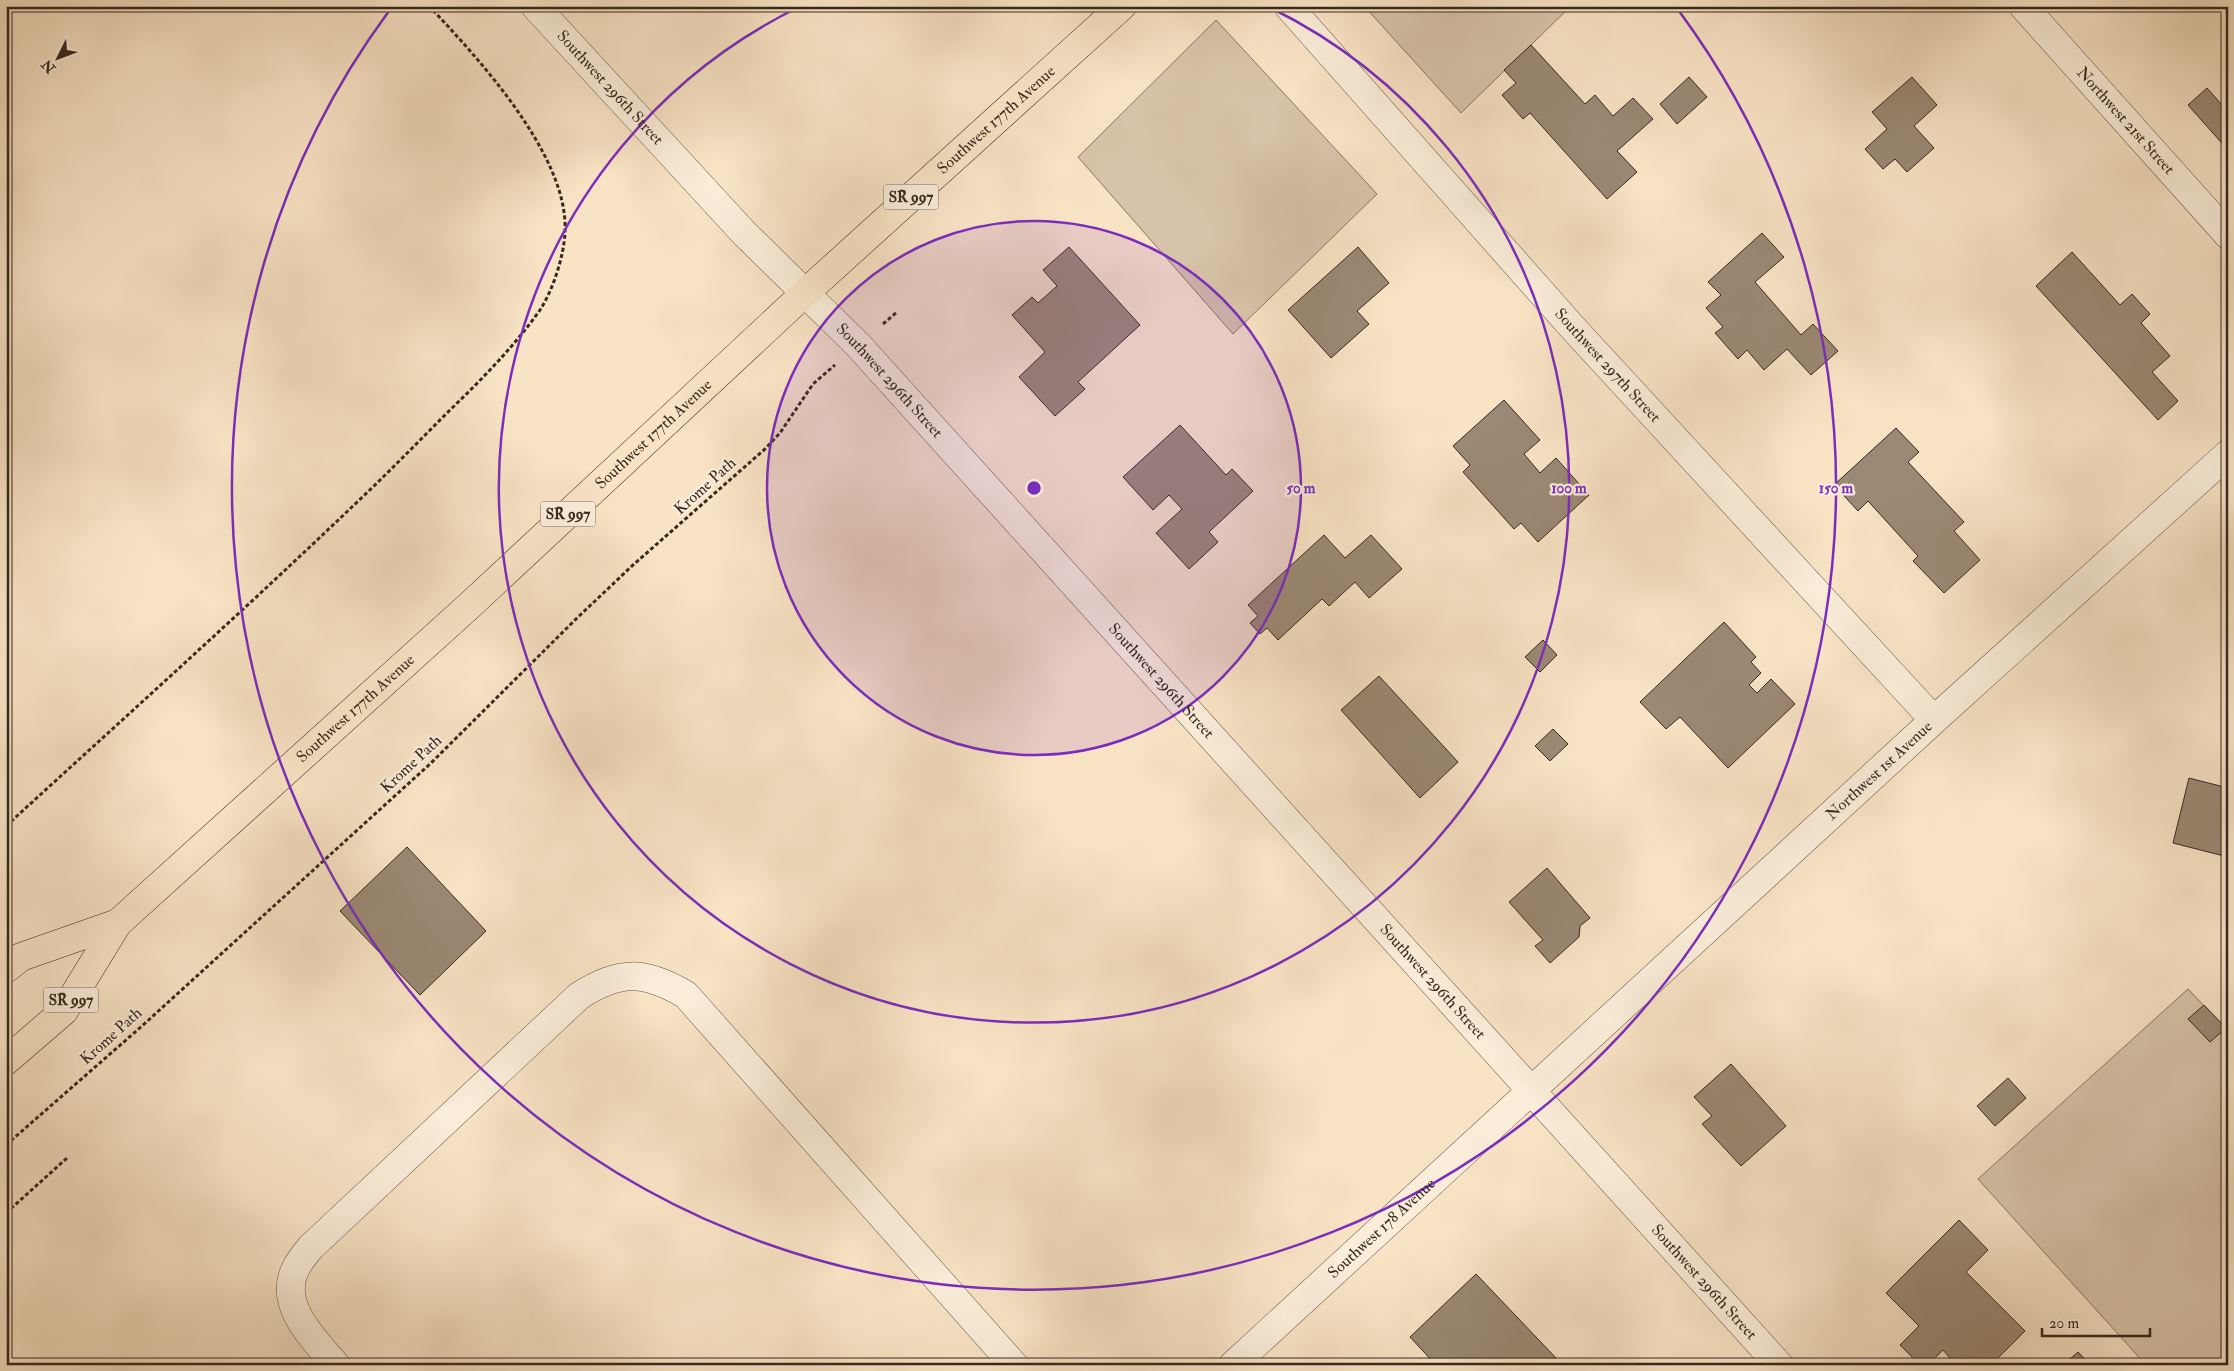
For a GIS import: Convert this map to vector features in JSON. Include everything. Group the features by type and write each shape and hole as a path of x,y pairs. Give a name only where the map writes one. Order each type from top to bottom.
{"highway":[{"name":"Southwest 177th Avenue","path":"6,1062 64,1011 118,923 469,606 804,293 1122,6"},
{"name":"Southwest 177th Avenue","path":"6,969 21,956 118,923"}],"street":[{"name":"Southwest 296th Street","path":"535,6 744,233 865,353 1779,1365"},
{"name":"Southwest 297th Street","path":"1288,6 1573,328 1934,720"},
{"name":"Northwest 21st Street","path":"2023,6 2228,235"},
{"name":"Northwest 1st Avenue","path":"1531,1090 1934,720 2228,454"},
{"path":"336,1365 307,1331 292,1300 291,1284 294,1271 301,1258 310,1247 579,996 605,981 621,976 639,976 658,982 686,995 1014,1365"},
{"name":"Southwest 178 Avenue","path":"1233,1365 1531,1090"}],"path":[{"path":"6,826 288,568 381,479 500,360 542,308 559,268 565,231 561,196 544,155 512,101 464,44 428,6"},
{"name":"Krome Path","path":"6,1145 142,1026 402,790 604,592 765,449 780,433 813,384"},
{"path":"6,1213 67,1158"}],"shaded area":[{"path":"1364,6 1571,6 1461,113"},
{"path":"1216,20 1377,194 1233,334 1078,157"},
{"path":"2188,989 2228,1031 2228,1365 2146,1365 1978,1179"}],"building":[{"path":"1531,45 1585,104 1595,95 1613,116 1633,98 1653,119 1617,151 1637,172 1607,199 1530,113 1523,119 1502,95 1516,83 1504,70"},
{"path":"1689,77 1707,97 1677,124 1660,104"},
{"path":"1912,77 1937,105 1914,126 1934,148 1907,172 1895,159 1883,169 1865,149 1887,129 1872,112"},
{"path":"2207,88 2228,112 2228,150 2188,105"},
{"path":"1762,233 1784,257 1755,282 1801,335 1813,324 1838,351 1811,375 1787,349 1764,370 1747,350 1738,359 1715,333 1723,327 1706,308 1721,295 1708,282"},
{"path":"1069,247 1140,325 1078,382 1085,389 1055,416 1019,377 1045,352 1012,315 1032,297 1038,303 1057,286 1043,270"},
{"path":"1358,247 1389,283 1357,311 1369,324 1331,358 1288,310"},
{"path":"2072,252 2120,305 2132,294 2150,314 2141,323 2170,356 2152,372 2178,401 2158,420 2036,286"},
{"path":"1504,400 1540,440 1524,454 1540,473 1556,458 1589,495 1538,542 1521,523 1514,529 1463,472 1470,465 1453,446"},
{"path":"1180,425 1226,475 1232,469 1253,491 1209,532 1218,542 1189,569 1156,533 1182,509 1169,495 1153,510 1123,477"},
{"path":"1896,428 1919,452 1908,462 1964,522 1954,531 1980,560 1944,593 1913,561 1918,556 1868,501 1858,511 1834,485"},
{"path":"1324,535 1345,558 1371,535 1402,569 1369,598 1355,582 1329,606 1322,599 1278,640 1267,628 1260,634 1250,623 1258,616 1248,605"},
{"path":"1724,622 1756,657 1751,662 1761,673 1749,685 1757,693 1771,679 1795,704 1728,768 1680,717 1666,729 1640,702"},
{"path":"1543,640 1557,655 1540,672 1525,657"},
{"path":"1379,676 1458,762 1420,798 1341,710"},
{"path":"1553,729 1568,744 1550,761 1535,746"},
{"path":"2189,778 2228,788 2228,857 2173,843"},
{"path":"407,847 486,931 420,995 340,911"},
{"path":"1547,868 1590,918 1580,926 1579,937 1550,963 1535,946 1543,940 1509,902"},
{"path":"2204,1005 2226,1028 2210,1042 2188,1019"},
{"path":"1731,1064 1786,1126 1741,1166 1702,1124 1712,1116 1694,1097"},
{"path":"2008,1078 2026,1098 1995,1126 1977,1106"},
{"path":"1959,1220 1988,1250 1966,1272 2025,1331 1991,1365 1956,1365 1943,1350 1928,1365 1920,1365 1900,1345 1919,1326 1886,1293"},
{"path":"1476,1274 1556,1358 1549,1365 1436,1365 1410,1337"},
{"path":"2078,1352 2090,1365 2063,1365"}]}
